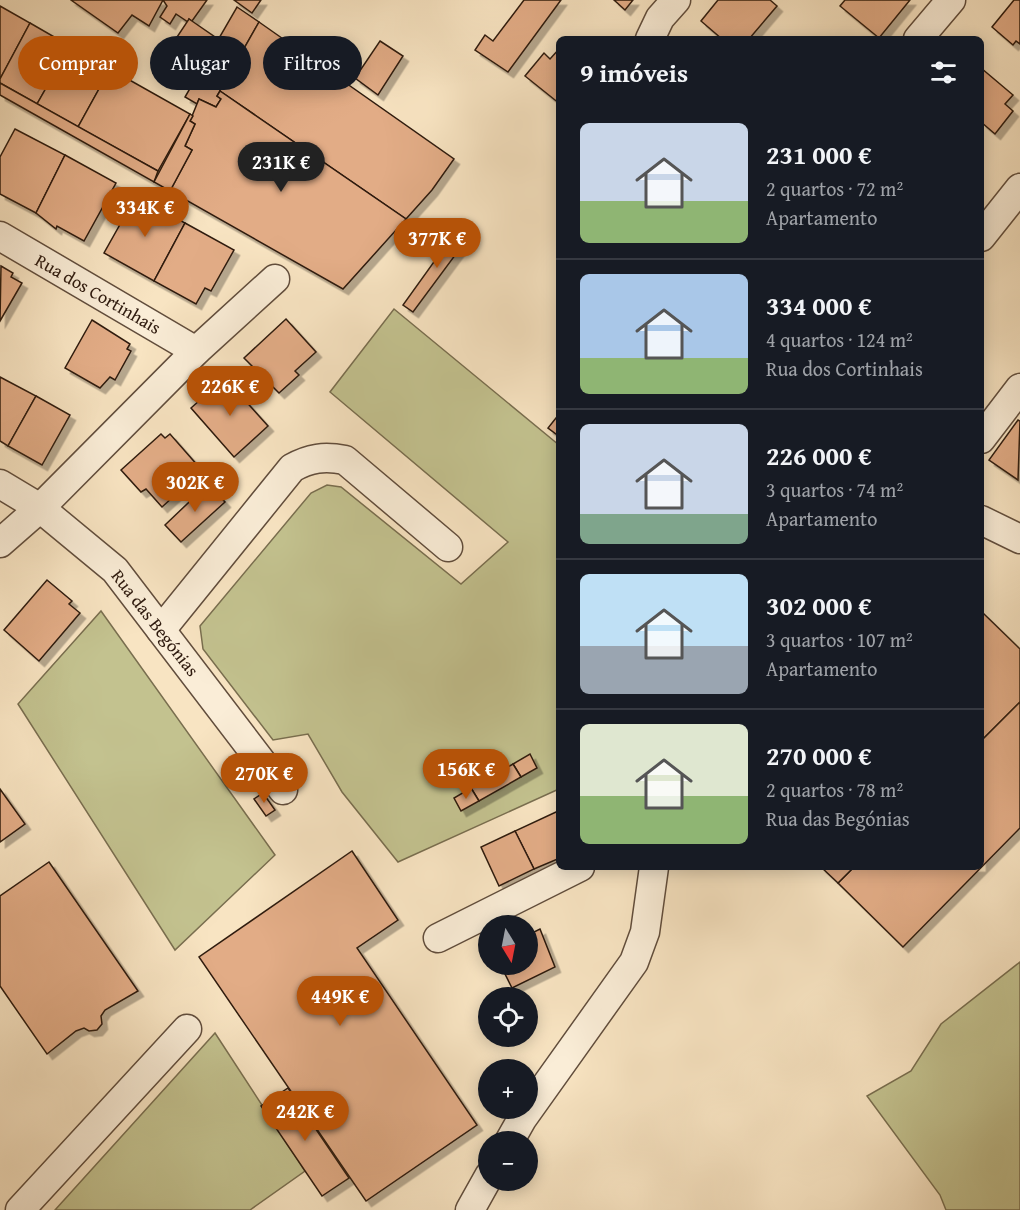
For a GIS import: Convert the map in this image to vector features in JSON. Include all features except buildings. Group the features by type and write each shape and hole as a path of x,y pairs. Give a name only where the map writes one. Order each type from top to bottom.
{"street":[{"path":"651,36 660,18 676,0"},
{"path":"921,36 951,0"},
{"path":"984,233 1020,188"},
{"name":"Rua dos Cortinhais","path":"0,236 196,351"},
{"path":"0,543 40,508 196,351 275,279"},
{"path":"984,435 1020,388"},
{"path":"161,630 292,468 307,460 327,457 345,460 448,547"},
{"name":"Rua das Begónias","path":"0,484 40,508 115,570 283,790"},
{"path":"984,521 1020,539"},
{"path":"438,938 574,870"},
{"path":"515,1131 634,962 645,932 654,870"},
{"path":"20,1210 187,1029"},
{"path":"470,1210 481,1191"}],"shaded area":[{"path":"394,309 556,443 556,790 398,862 342,792 308,734 273,740 203,649 200,626 311,493 327,485 341,487 461,584 508,542 330,392"},
{"path":"101,611 275,855 175,950 18,704"},
{"path":"1020,962 1020,1210 946,1210 940,1195 867,1096 911,1071 941,1024"},
{"path":"215,1033 305,1171 250,1210 55,1210"}]}
